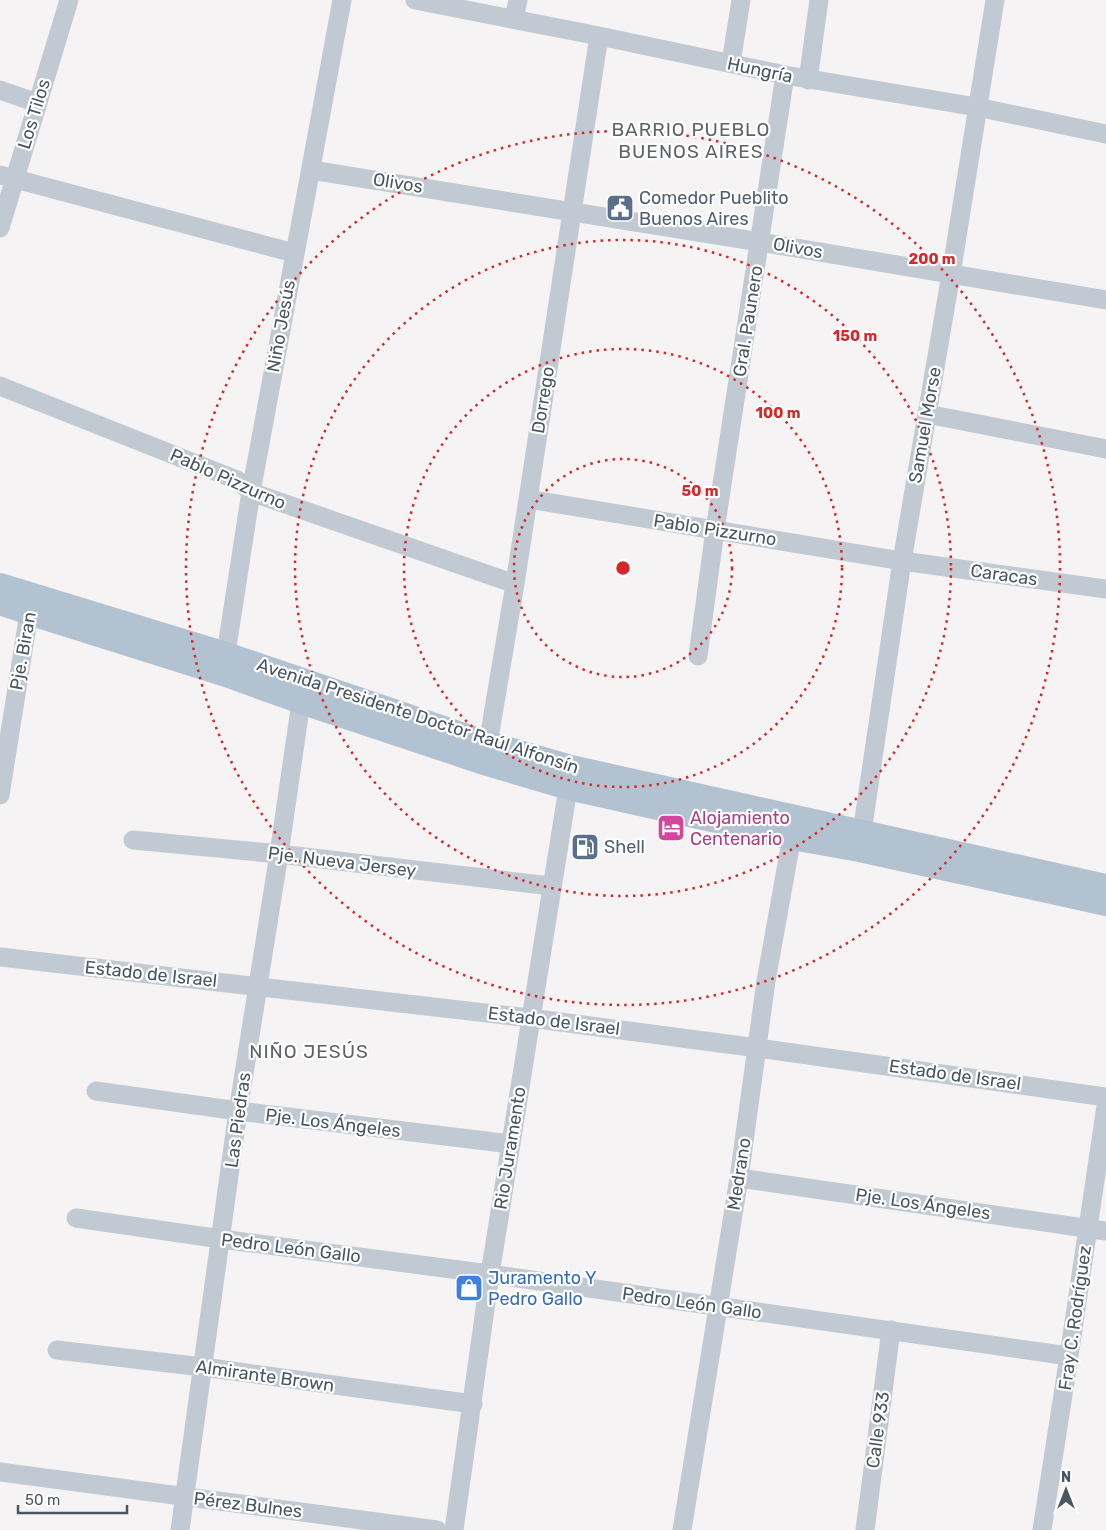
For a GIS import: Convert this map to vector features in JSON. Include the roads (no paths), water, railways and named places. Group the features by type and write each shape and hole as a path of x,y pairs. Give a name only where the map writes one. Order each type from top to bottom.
{"main road":[{"name":"Avenida Presidente Doctor Raúl Alfonsín","path":"0,585 31,605"},
{"name":"Avenida Presidente Doctor Raúl Alfonsín","path":"0,603 31,605 225,664 486,753 569,778 794,828 1106,886"},
{"name":"Avenida Presidente Doctor Raúl Alfonsín","path":"860,841 1106,904"}],"street":[{"name":"Los Tilos","path":"0,228 8,177 37,103 69,0"},
{"name":"Niño Jesús","path":"225,664 251,492 342,0"},
{"name":"Hungría","path":"415,0 808,80 977,107 1106,134"},
{"path":"514,19 518,0"},
{"path":"731,63 741,0"},
{"path":"808,80 819,0"},
{"name":"Samuel Morse","path":"860,841 902,561 928,414 995,0"},
{"name":"Dorrego","path":"486,753 515,584 599,36"},
{"name":"Gral. Paunero","path":"698,656 785,75"},
{"path":"0,90 37,103"},
{"name":"Olivos","path":"311,170 573,211 1106,300"},
{"path":"8,177 294,253"},
{"name":"Pablo Pizzurno","path":"0,386 238,480 251,492 515,584"},
{"path":"928,414 1106,449"},
{"name":"Pablo Pizzurno","path":"528,499 902,561"},
{"name":"Caracas","path":"902,561 1106,589"},
{"name":"Pje. Biran","path":"0,795 31,605"},
{"name":"Las Piedras","path":"180,1530 222,1239 238,1111 304,692"},
{"name":"Rio Juramento","path":"454,1530 490,1274 569,778"},
{"name":"Medrano","path":"682,1530 739,1178 766,981 794,828"},
{"name":"Pje. Nueva Jersey","path":"133,840 279,854 551,886"},
{"name":"Estado de Israel","path":"0,957 530,1018 1106,1097"},
{"name":"Pje. Los Ángeles","path":"96,1091 238,1111 511,1144"},
{"name":"Fray C. Rodríguez","path":"1042,1530 1070,1356 1097,1229 1106,1106"},
{"name":"Pje. Los Ángeles","path":"739,1178 1097,1229"},
{"name":"Pedro León Gallo","path":"76,1218 1070,1356"},
{"name":"Calle 933","path":"865,1530 891,1330"},
{"name":"Almirante Brown","path":"58,1350 203,1367 473,1404"},
{"name":"Pérez Bulnes","path":"0,1472 437,1530"}],"place":[{"name":"Comedor Pueblito Buenos Aires","path":"620,208"},
{"name":"Alojamiento Centenario","path":"671,828"},
{"name":"Shell","path":"585,847"},
{"name":"Juramento Y Pedro Gallo","path":"469,1288"}],"district":[{"name":"BARRIO PUEBLO BUENOS AIRES","path":"691,140"},
{"name":"NIÑO JESÚS","path":"309,1051"}]}
